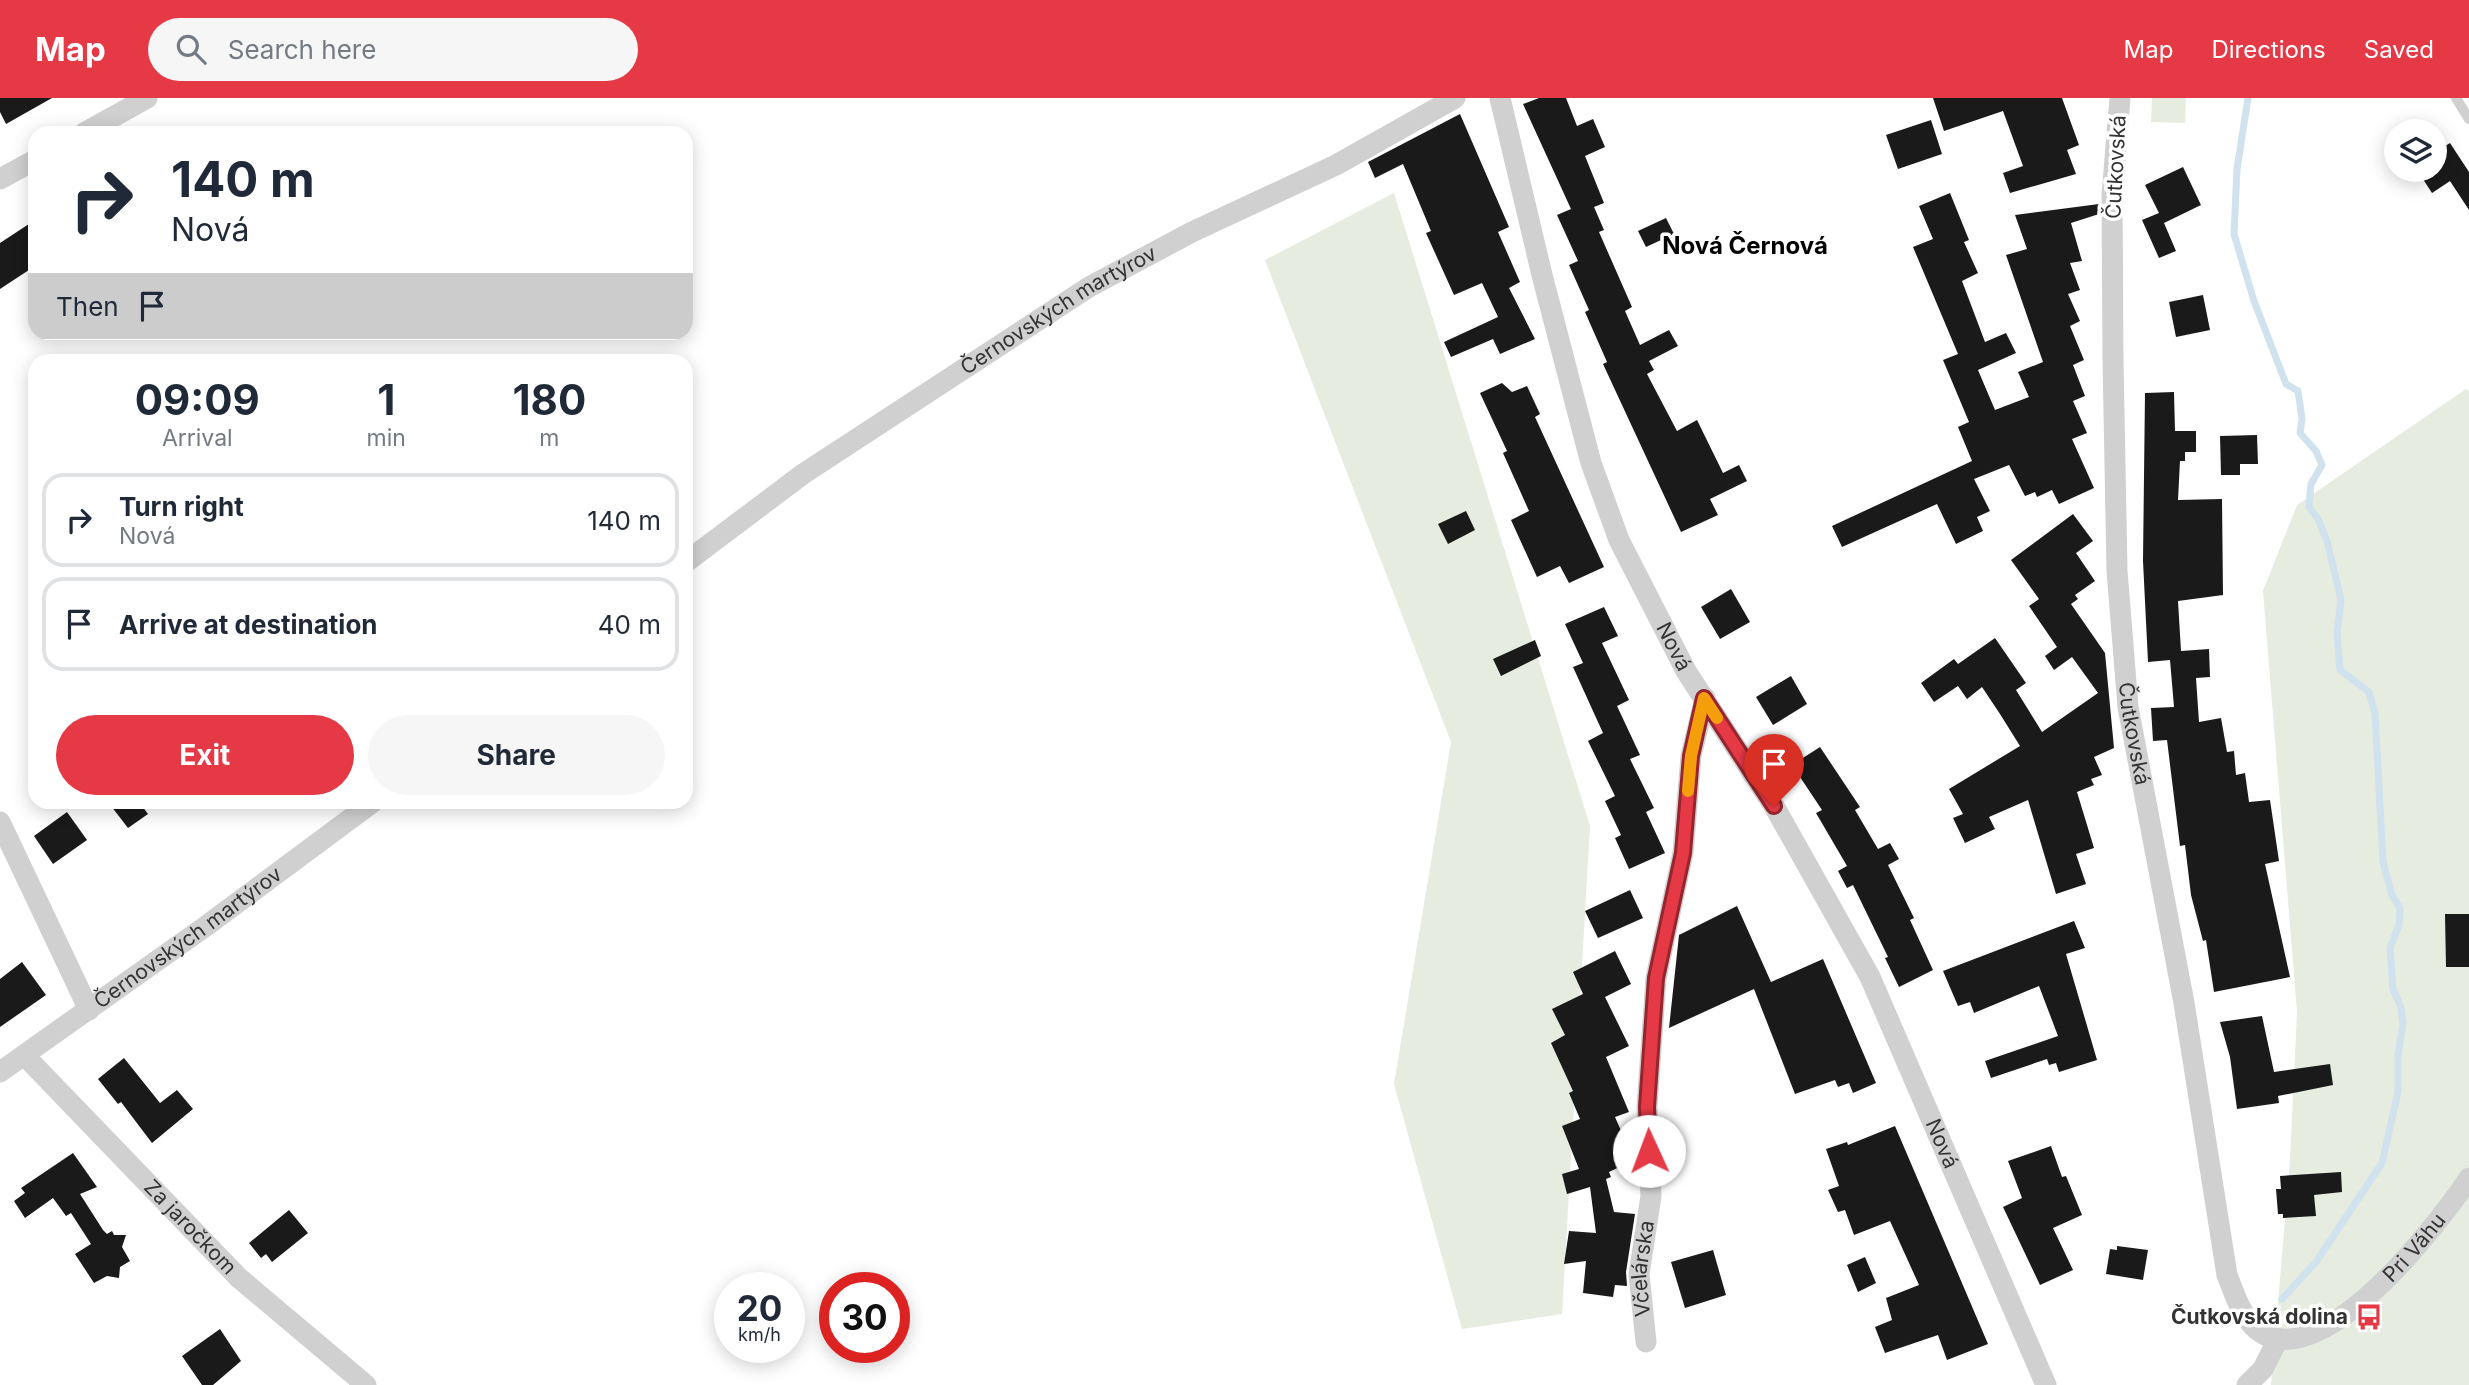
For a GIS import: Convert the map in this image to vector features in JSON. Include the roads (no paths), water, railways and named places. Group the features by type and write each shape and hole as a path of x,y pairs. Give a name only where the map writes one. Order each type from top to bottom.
{"street":[{"path":"97,126 147,98"},
{"name":"Černovských martýrov","path":"693,557 803,474 1089,288 1192,232 1336,165 1455,98"},
{"name":"Nová","path":"1500,98 1591,463 1619,540 1686,671 1774,806 1870,977 2046,1385"},
{"name":"Čutkovská","path":"2120,98 2112,195 2113,359 2118,571 2128,707 2184,1003 2227,1275 2240,1307 2254,1327 2278,1339"},
{"path":"0,180 28,164"},
{"name":"Včelárska","path":"1646,1342 1639,1274 1651,1196 1647,1107 1656,978 1683,853 1691,756 1704,698"},
{"name":"Černovských martýrov","path":"0,1072 363,809"},
{"path":"0,822 89,1010"},
{"name":"Za jaročkom","path":"25,1056 239,1278 366,1385"},
{"name":"Pri Váhu","path":"2278,1339 2306,1336 2327,1327 2351,1310 2426,1235 2469,1178"},
{"path":"2248,1385 2263,1369 2278,1339"}],"lane":[{"path":"2456,98 2469,119"}],"waterway":[{"path":"2248,98 2237,169 2234,234 2254,301 2286,384 2298,391 2302,419 2300,433 2316,451 2322,465 2311,484 2309,507 2318,519 2327,541 2341,600 2337,633 2340,670 2369,692 2375,714 2383,862 2392,895 2400,908 2399,925 2390,948 2393,989 2401,1007 2403,1024 2398,1055 2398,1092 2382,1163 2316,1262 2282,1299"}],"place":[{"name":"Čutkovská dolina","path":"2369,1317"}],"district":[{"name":"Nová Černová","path":"1745,246"}]}
